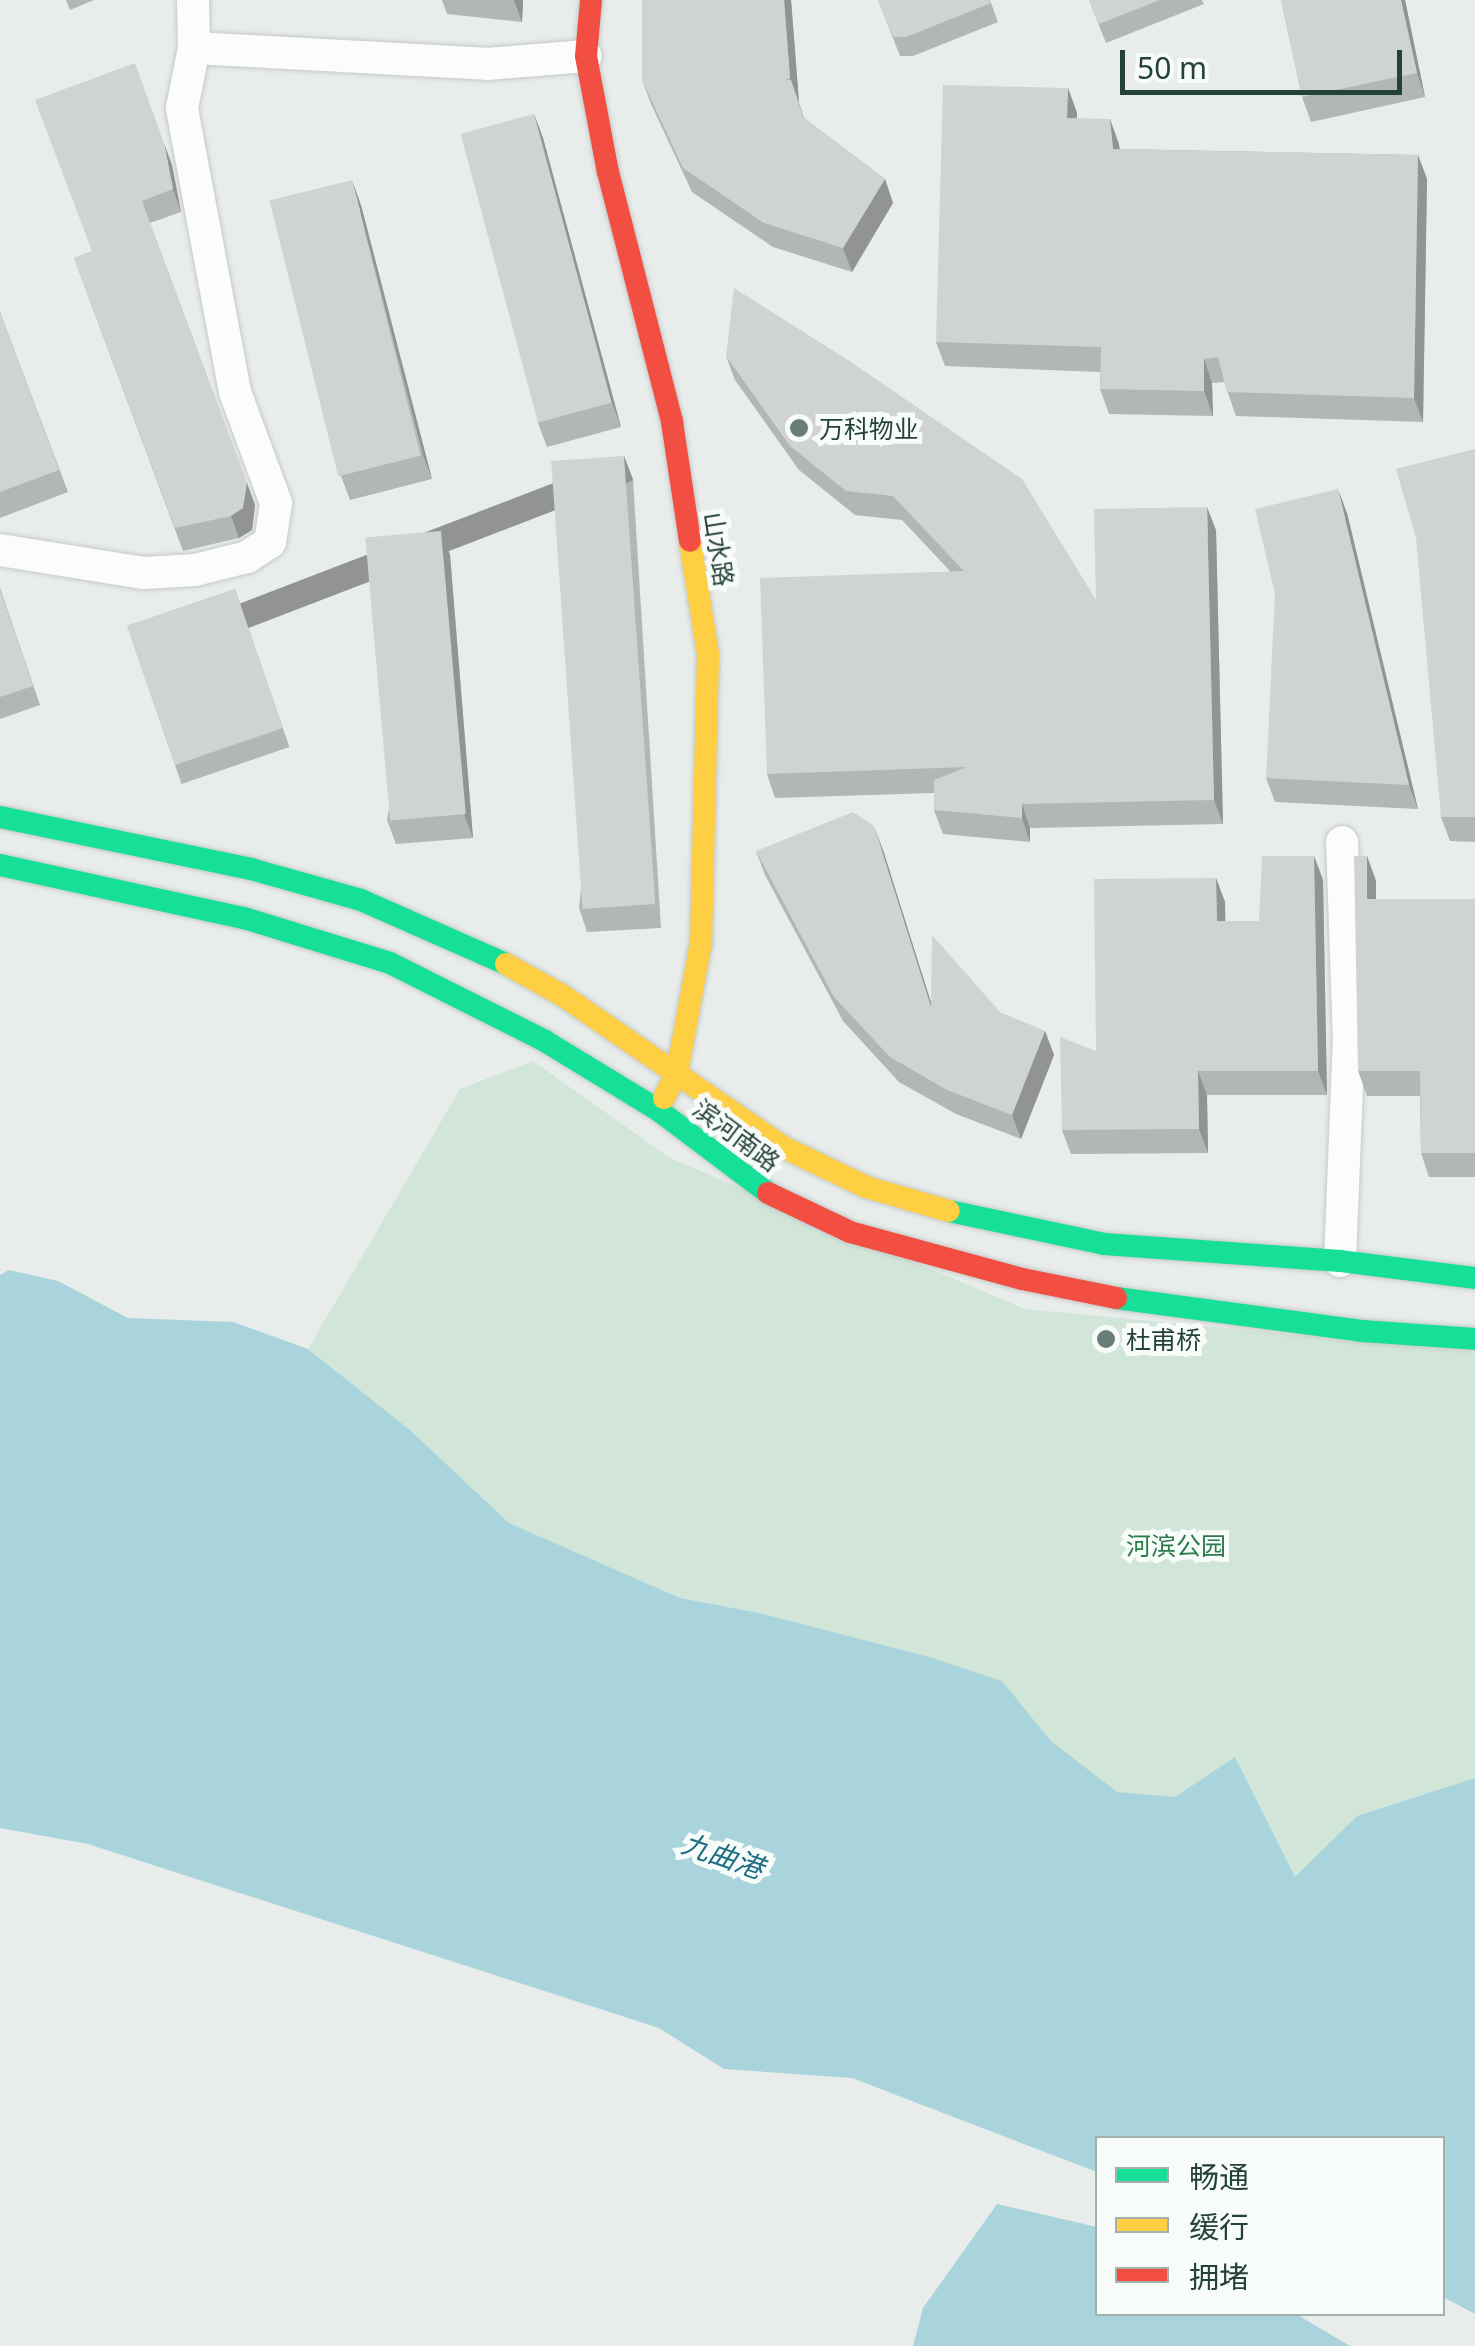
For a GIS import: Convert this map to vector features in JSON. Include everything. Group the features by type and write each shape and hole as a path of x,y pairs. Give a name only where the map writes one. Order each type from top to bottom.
{"street":[{"path":"0,550 144,574 196,570 247,558 270,542 276,504 235,392 182,108 194,48 193,0"},
{"name":"山水路","path":"591,0 586,56 608,172 672,422 708,654 701,942 677,1074 658,1110"},
{"path":"194,48 487,64 586,56"},
{"path":"0,817 251,870 361,900 472,946 562,995 785,1148 866,1187 996,1224 1104,1244 1340,1262 1475,1278"},
{"path":"1340,1262 1349,1041 1342,842"},
{"name":"滨河南路","path":"0,865 244,918 390,962 545,1041 658,1110 764,1191 850,1232 1022,1280 1111,1296 1362,1331 1475,1339"}],"green space":[{"name":"河滨公园","path":"533,1061 670,1158 1025,1309 1475,1352 1475,1778 1357,1816 1295,1878 1175,1797 1117,1793 1051,1741 1001,1681 930,1657 759,1613 680,1598 509,1523 410,1430 308,1349 460,1089"}],"water":[{"name":"九曲港","path":"9,1270 58,1281 128,1318 233,1322 308,1349 410,1430 509,1523 680,1598 759,1613 930,1657 1002,1681 1051,1741 1117,1792 1175,1797 1235,1757 1295,1877 1357,1816 1475,1778 1475,2314 1445,2298 1445,2136 1095,2136 1095,2171 852,2078 724,2069 659,2028 88,1844 0,1828 0,1275"},
{"path":"997,2204 1095,2227 1095,2316 1299,2316 1350,2346 913,2346 923,2308"}],"building":[{"path":"642,0 784,0 790,78 785,80 791,80 803,117 885,179 843,248 764,223 683,168 642,80"},
{"path":"878,0 991,3 906,37 893,37"},
{"path":"1089,0 1160,0 1099,24"},
{"path":"1281,0 1401,0 1417,73 1302,97"},
{"path":"135,63 164,143 173,189 142,201 247,483 243,508 231,516 175,528 74,258 92,251 35,100"},
{"path":"943,85 1068,88 1067,118 1110,119 1113,149 1418,155 1414,398 1227,392 1218,357 1204,359 1204,391 1100,389 1101,347 936,342"},
{"path":"534,114 611,403 538,422 461,134"},
{"path":"352,180 421,456 338,476 270,201"},
{"path":"734,288 1022,479 1096,600 1094,509 1207,507 1214,800 1022,804 1022,818 934,810 934,780 967,767 767,774 760,578 964,571 893,496 846,491 790,446 726,356"},
{"path":"0,312 59,470 0,492"},
{"path":"1475,449 1475,817 1441,817 1416,538 1396,469"},
{"path":"624,456 655,904 582,909 551,461"},
{"path":"1338,489 1409,785 1266,778 1275,594 1255,509"},
{"path":"441,531 466,814 390,821 365,538"},
{"path":"235,589 283,728 175,765 127,626"},
{"path":"0,590 33,686 0,697"},
{"path":"853,812 874,826 931,1007 932,935 1001,1013 1045,1031 1012,1115 947,1090 890,1057 834,997 756,851"},
{"path":"1262,856 1314,856 1318,1071 1198,1071 1199,1129 1062,1130 1060,1037 1096,1051 1094,879 1216,878 1217,921 1259,921"},
{"path":"1354,856 1367,856 1367,899 1475,899 1475,1153 1421,1153 1420,1071 1358,1071"}],"traffic: fast":[{"path":"0,817 251,869 361,900 506,964"},
{"path":"0,865 244,918 390,963 545,1041 658,1110 768,1193"},
{"path":"949,1211 1104,1244 1340,1261 1475,1278"},
{"path":"1116,1298 1362,1331 1475,1339"}],"traffic: slow":[{"path":"664,1098 677,1073 701,942 708,654 690,541"},
{"path":"506,964 562,995 785,1148 866,1187 949,1211"}],"traffic: jam":[{"path":"591,0 586,56 608,172 672,422 690,541"},
{"path":"768,1193 850,1232 1022,1279 1116,1298"}],"place":[{"name":"万科物业","path":"799,428"},
{"name":"杜甫桥","path":"1106,1339"}]}
